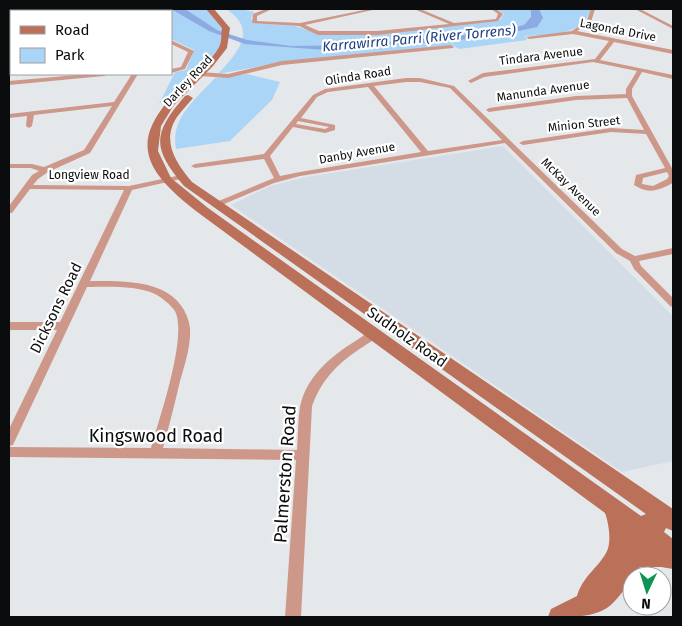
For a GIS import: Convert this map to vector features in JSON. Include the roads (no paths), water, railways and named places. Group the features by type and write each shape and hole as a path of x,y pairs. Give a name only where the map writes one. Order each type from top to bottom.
{"main road":[{"name":"Darley Road","path":"167,180 154,157 152,140 154,129 166,107 217,58 226,44 226,27 222,18 210,9"},
{"name":"Darley Road","path":"181,177 172,165 166,149 167,127 181,105 222,65"},
{"name":"Sudholz Road","path":"181,177 217,205 667,517"},
{"name":"Sudholz Road","path":"167,180 181,194 201,209 673,552"},
{"path":"201,209 217,205"},
{"path":"318,294 332,285"},
{"path":"612,507 618,517 626,558"},
{"path":"559,617 586,603 597,601 604,596 626,558 646,532 667,517"},
{"path":"626,558 661,556 673,560"}],"street":[{"path":"270,9 255,15 254,22 300,25 375,9"},
{"path":"416,9 455,24"},
{"path":"300,25 318,33 377,33 498,20 501,14 493,9"},
{"path":"573,32 589,21 594,9"},
{"path":"637,9 673,28"},
{"name":"Lagonda Drive","path":"529,37 573,32 673,52"},
{"path":"596,61 613,40"},
{"path":"172,42 191,51 183,68 172,71"},
{"path":"200,74 234,75 282,63 451,47"},
{"name":"Tindara Avenue","path":"471,82 483,75 596,61 673,77"},
{"path":"640,70 629,89 629,96 668,168"},
{"path":"9,83 93,75"},
{"path":"9,211 35,177 45,170 87,151 134,75"},
{"name":"Olinda Road","path":"266,156 315,96 327,90 406,80 420,80 452,87"},
{"path":"370,85 424,153"},
{"name":"McKay Avenue","path":"452,87 619,251 634,259 637,267 673,304"},
{"name":"Manunda Avenue","path":"489,110 567,98 629,96"},
{"path":"9,116 116,104"},
{"path":"29,126 32,114"},
{"name":"Minion Street","path":"522,143 610,130 648,132"},
{"name":"Danby Avenue","path":"217,205 278,179 424,153 506,141"},
{"path":"195,166 266,156 278,179"},
{"path":"664,158 673,158"},
{"name":"Longview Road","path":"9,166 32,166 45,170"},
{"name":"Longview Road","path":"26,187 130,188 181,177"},
{"name":"Dicksons Road","path":"9,441 130,188"},
{"path":"634,259 673,251"},
{"path":"84,284 122,284 146,288 165,296 178,306 185,322 186,335 183,350 156,453"},
{"path":"9,326 63,326"},
{"name":"Palmerston Road","path":"293,617 306,406 309,395 320,375 334,361 374,334"},
{"name":"Kingswood Road","path":"9,452 303,455"}],"water label":[{"name":"Karrawirra Parri (River Torrens)","path":"419,38"}]}
